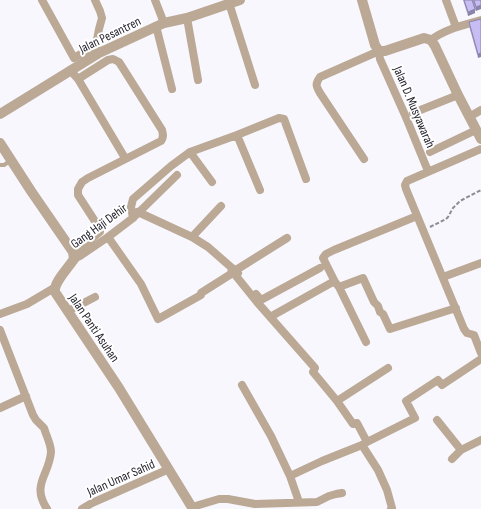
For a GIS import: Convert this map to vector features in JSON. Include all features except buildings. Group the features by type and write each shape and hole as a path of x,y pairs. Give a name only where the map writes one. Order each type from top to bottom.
{"street":[{"path":"42,0 74,58 98,49 99,29 102,18 95,0"},
{"path":"155,0 172,90"},
{"name":"Jalan Pesantren","path":"0,114 70,70 98,49 160,25 187,18 240,0"},
{"path":"362,0 375,45 379,51"},
{"path":"446,0 456,27"},
{"path":"229,3 255,85"},
{"path":"187,18 198,80"},
{"path":"431,40 438,34 481,20"},
{"path":"364,158 320,93 317,86 317,81 320,77 379,51 385,51 424,38 431,40 435,46 458,95 479,134 430,152"},
{"name":"Jalan D. Musyawarah","path":"379,51 380,58 428,171"},
{"path":"0,143 74,255 80,248 100,232 100,229 78,195 78,189 82,182 125,158 161,141 163,138 162,130 119,62 114,59 108,60 78,79"},
{"path":"70,70 78,79 125,158"},
{"path":"413,113 458,95"},
{"path":"469,117 481,110"},
{"path":"306,179 284,119 279,118 190,152 171,166 133,199 131,207 135,215 192,237 208,247 233,270 261,300 320,268"},
{"path":"237,135 260,190"},
{"path":"481,149 428,171 407,181 405,185 464,329 467,333 474,335 481,350"},
{"path":"190,152 212,182"},
{"name":"Gang Haji Dehir","path":"74,255 80,256 108,237 135,215 177,175"},
{"path":"192,237 221,206"},
{"path":"366,342 322,258 326,254 417,216"},
{"path":"108,237 141,284 158,319 201,295 201,293 231,274 233,270 287,238"},
{"name":"Jalan Panti Asuhan","path":"74,255 56,283 54,288 56,295 119,388 192,508"},
{"path":"443,277 481,263"},
{"path":"233,270 257,302 315,368 313,372 337,401 353,424 357,423 387,490 391,509"},
{"path":"270,317 331,283 337,285 363,278 374,302 378,306 380,312 384,314 390,328 456,308"},
{"path":"0,314 27,304 54,288"},
{"path":"68,311 95,297"},
{"path":"0,330 36,420 44,428 51,450 40,489 43,504 47,509"},
{"path":"290,476 365,443 415,418 406,401 438,380 442,385 481,359"},
{"path":"337,401 388,368"},
{"path":"242,385 271,436 290,476 299,502"},
{"path":"0,408 26,396"},
{"path":"437,420 461,450"},
{"path":"452,459 461,450 481,440"},
{"name":"Jalan Umar Sahid","path":"82,509 92,503 169,469"},
{"path":"192,508 219,499 228,499 255,504 317,502 329,496 342,494"}],"lane":[{"path":"0,165 4,165 11,160"}],"path":[{"path":"423,230 446,219 453,208 460,201 481,190"}]}
